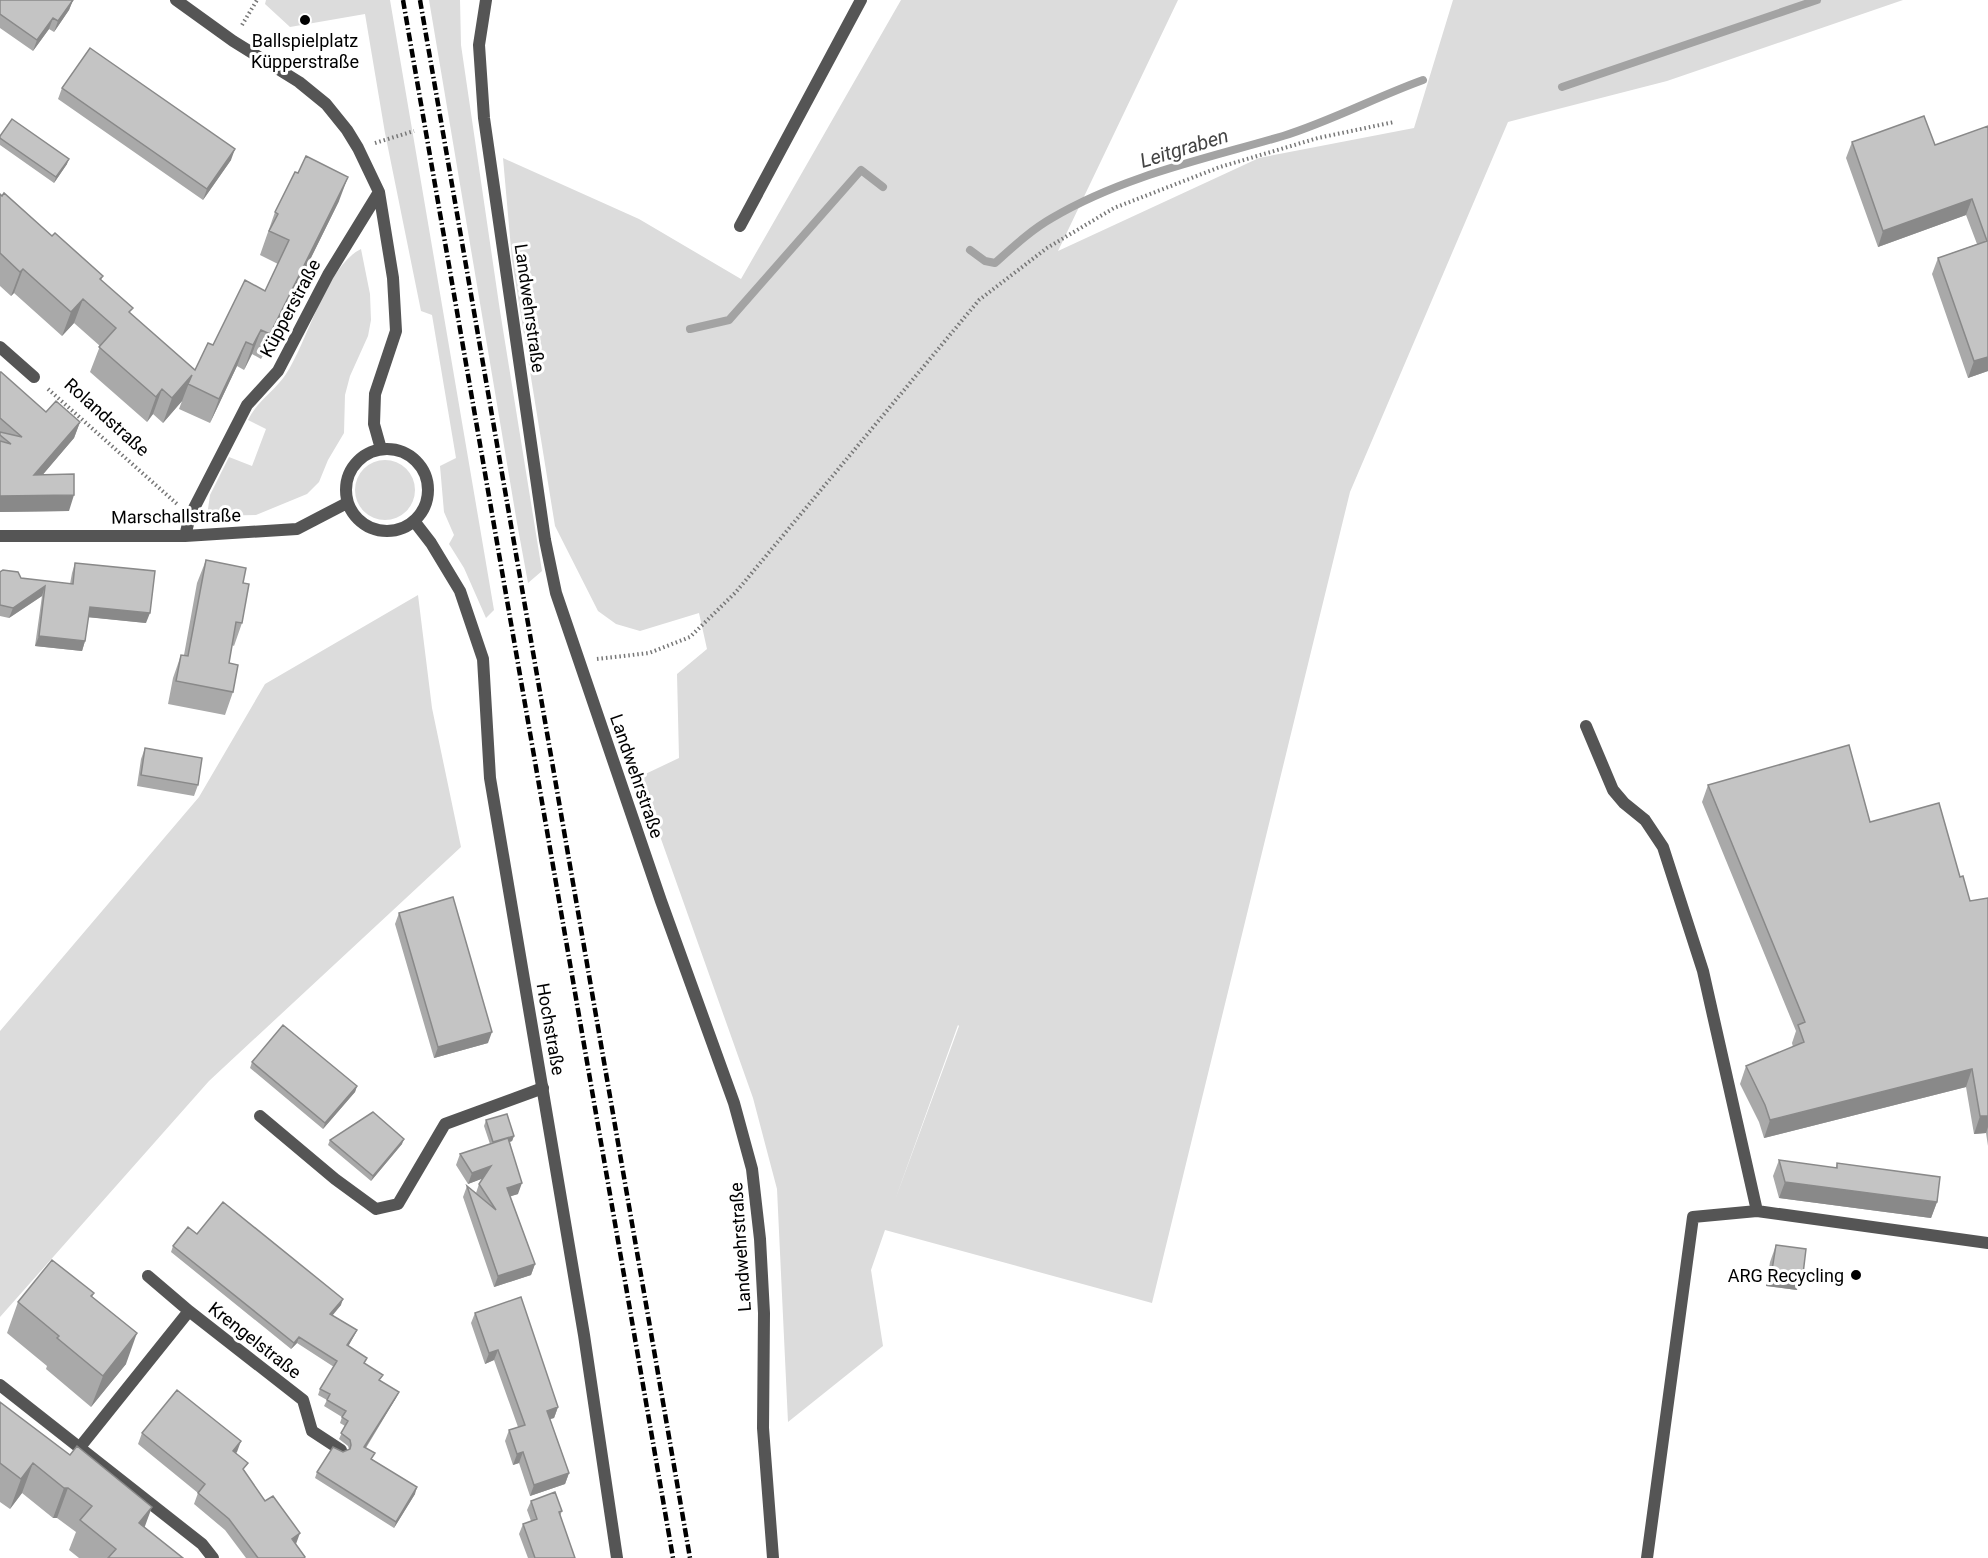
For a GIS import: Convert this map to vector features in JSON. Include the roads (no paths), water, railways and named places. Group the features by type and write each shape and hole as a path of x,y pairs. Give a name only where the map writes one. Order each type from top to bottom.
{"street":[{"path":"176,0 233,41 299,82 326,104 353,139 379,192 393,278 396,332 375,394 374,424 381,449"},
{"name":"Landwehrstraße","path":"486,0 479,45 484,118 545,540 556,593 661,901 734,1103 752,1169 764,1313 764,1428 773,1558"},
{"path":"740,226 861,0"},
{"name":"Küpperstraße","path":"185,536 190,516 247,405 278,370 328,275 379,192"},
{"path":"0,347 34,376"},
{"path":"389,448 405,453 418,463 426,477 428,492 424,508 414,521 400,529 384,531 368,527 356,517 347,503 345,487 350,471 359,459 373,450 381,449 389,448"},
{"name":"Marschallstraße","path":"0,536 185,536 297,529 347,503"},
{"name":"Hochstraße","path":"414,521 460,591 483,659 490,778 584,1335 617,1558"},
{"path":"1586,726 1613,790 1624,803 1645,820 1663,847 1703,970 1756,1212"},
{"path":"260,1116 335,1179 376,1209 398,1204 445,1125 543,1088"},
{"path":"1647,1558 1693,1217 1756,1212 1988,1243"},
{"name":"Krengelstraße","path":"148,1276 303,1400 312,1431 341,1450"},
{"name":"Krengelstraße","path":"80,1448 189,1311"},
{"path":"0,1384 202,1544 213,1558"}],"waterway":[{"name":"Leitgraben","path":"1562,87 1817,0"},
{"name":"Leitgraben","path":"970,250 985,261 995,263 1044,223 1079,203 1107,191 1165,170 1301,130 1423,80"},
{"name":"Leitgraben","path":"690,329 729,320 861,170 883,187"}],"railway":[{"path":"403,0 673,1558"},
{"path":"420,0 690,1558"}],"place":[{"name":"Ballspielplatz Küpperstraße","path":"305,20"},
{"name":"ARG Recycling","path":"1856,1275"}]}
